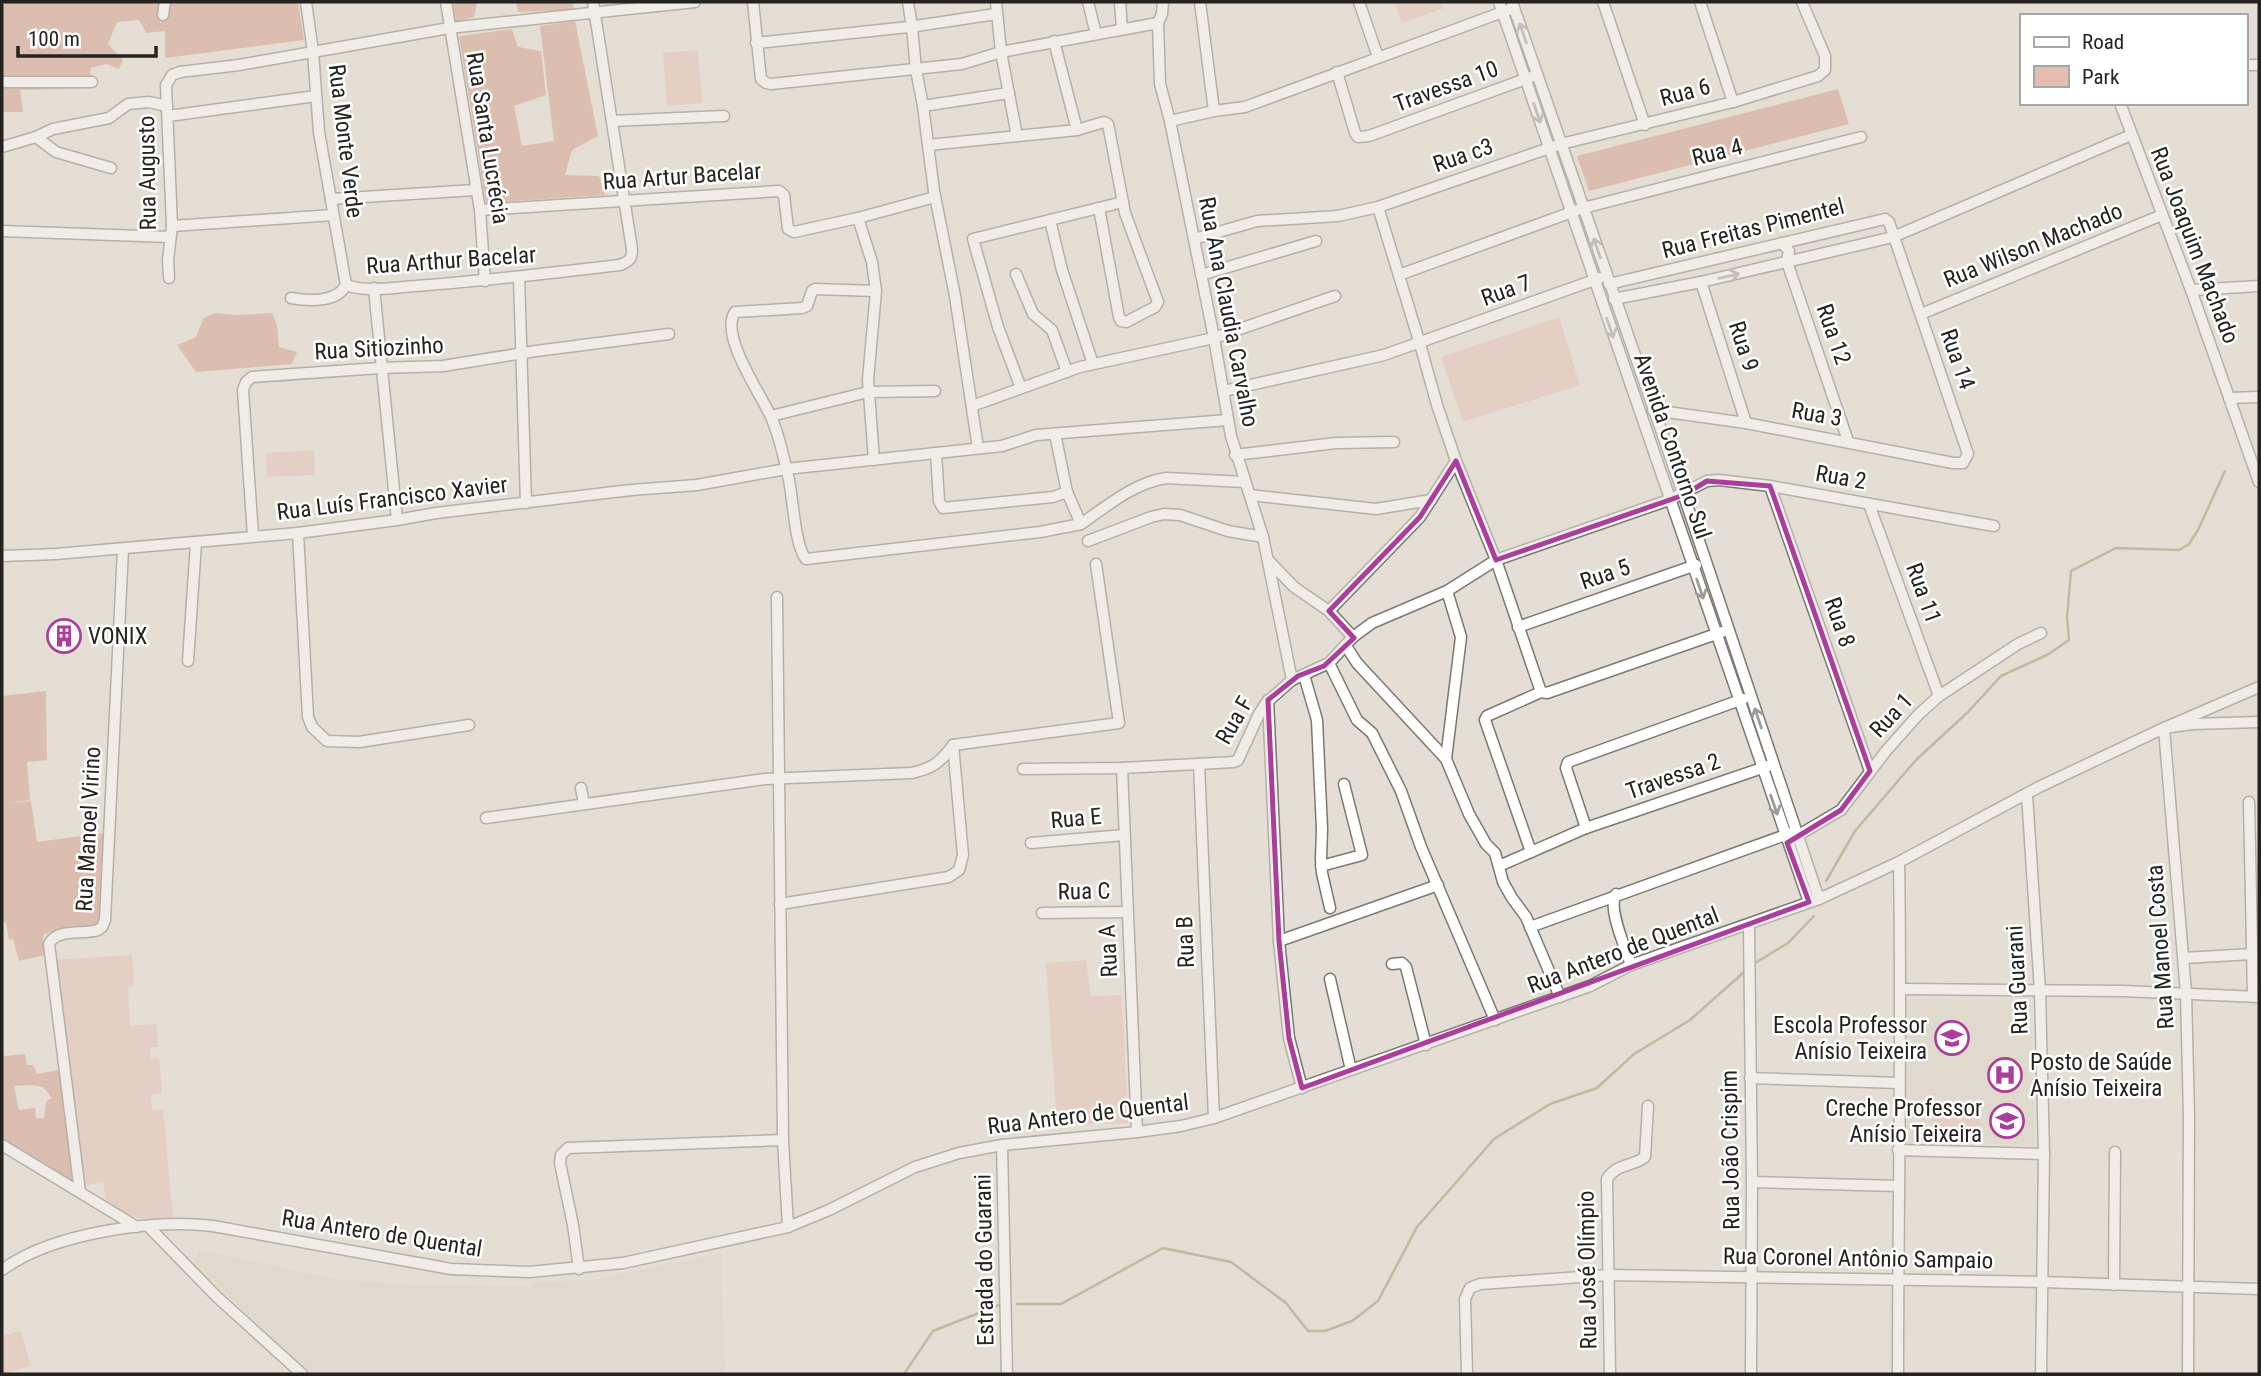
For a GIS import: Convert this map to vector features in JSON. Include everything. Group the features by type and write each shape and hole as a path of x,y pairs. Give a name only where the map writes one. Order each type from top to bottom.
{"street":[{"path":"163,15 165,2"},
{"name":"Rua Monte Verde","path":"306,2 319,132 346,285"},
{"name":"Rua Santa Lucrécia","path":"446,2 480,210 485,281"},
{"path":"313,51 594,7 695,2"},
{"path":"753,2 761,79 766,83 962,64 1001,52 1158,23"},
{"path":"908,2 935,197 955,296 978,448"},
{"path":"996,2 1001,52 1017,136"},
{"path":"1088,2 1096,34"},
{"path":"1120,2 1122,29"},
{"name":"Rua Ana Claudia Carvalho","path":"1163,2 1158,23 1160,84 1194,239 1235,455 1263,537 1292,680"},
{"path":"1200,2 1214,111"},
{"path":"1359,2 1378,57"},
{"path":"1603,2 1646,125"},
{"path":"1700,2 1733,102"},
{"name":"Rua 6","path":"1561,144 1733,102 1818,76 1825,70 1825,56 1802,2"},
{"path":"1170,121 1245,107 1500,7 1513,5"},
{"name":"Avenida Contorno Sul","path":"1513,5 1798,833 1814,901"},
{"path":"594,7 623,201"},
{"name":"Avenida Contorno Sul","path":"1500,7 1786,838 1814,901"},
{"path":"756,43 912,27 996,14"},
{"path":"1054,41 1077,130"},
{"name":"Rua Augusto","path":"169,278 171,231 166,85 172,75 313,51"},
{"name":"Travessa 10","path":"1337,72 1355,133 1359,137 1369,136 1537,75"},
{"path":"2,82 92,82"},
{"path":"923,106 1009,93"},
{"path":"2,147 53,129 110,118 128,104 149,102 167,111 316,96"},
{"name":"Rua Joaquim Machado","path":"2121,105 2191,290 2259,482"},
{"path":"612,121 724,116"},
{"path":"928,145 1077,130 1104,122 1108,124 1123,202 1158,302 1155,307 1126,322 1119,317 1099,208"},
{"name":"Rua Freitas Pimentel","path":"1614,299 1701,282 1894,237 2131,135"},
{"path":"36,137 56,152 111,168"},
{"name":"Rua 4","path":"1583,208 1861,137"},
{"name":"Rua c3","path":"1194,239 1257,221 1338,216 1378,207 1561,144"},
{"path":"331,199 475,190"},
{"name":"Rua Artur Bacelar","path":"480,210 779,191 784,195 787,223 791,231 858,218 935,197"},
{"name":"Rua Arthur Bacelar","path":"291,298 327,298 339,295 346,285 354,288 374,288 485,281 620,265 629,262 632,257 623,201"},
{"path":"1021,388 998,327 973,239 1123,202"},
{"path":"1378,207 1456,461 1496,560 1518,627 1546,691"},
{"path":"1399,275 1583,208"},
{"path":"2,231 171,231 334,215"},
{"name":"Rua Wilson Machado","path":"1921,314 2162,215"},
{"path":"858,218 872,262 876,291 868,392 873,460"},
{"name":"Rua Freitas Pimentel","path":"1608,280 1881,219 1889,222 1894,237"},
{"path":"1050,220 1062,270 1093,364"},
{"name":"Rua 14","path":"1894,237 1968,454"},
{"path":"1201,275 1316,241"},
{"name":"Rua 12","path":"1782,243 1789,250 1787,262 1848,441"},
{"path":"1016,274 1033,314 1052,330 1067,372"},
{"path":"519,277 526,503"},
{"name":"Rua 7","path":"1224,391 1384,355 1594,280 1608,280"},
{"name":"Rua 9","path":"1701,282 1746,423"},
{"path":"2191,290 2259,286"},
{"path":"374,288 397,520"},
{"path":"876,291 815,289 812,290 807,306 800,309 733,314 731,318 740,356 771,416 786,469 800,548 806,559 1040,533 1081,524 1128,492 1153,480 1166,478 1244,482"},
{"path":"972,405 1093,364 1214,338 1335,296"},
{"name":"Rua Sitiozinho","path":"253,536 243,399 246,382 252,377 443,366 669,334"},
{"path":"771,416 868,392 935,391"},
{"path":"2230,398 2259,397"},
{"name":"Rua 3","path":"1653,410 1848,441 1953,463 1963,463 1968,454"},
{"name":"Rua Luís Francisco Xavier","path":"2,556 123,549 298,533 436,513 696,485 786,469 1002,446 1036,435 1228,420"},
{"path":"1055,434 1067,492 1081,524"},
{"path":"1235,455 1336,443 1394,442"},
{"path":"936,453 939,500 943,508 1053,497 1067,492"},
{"path":"1329,611 1406,532 1456,461"},
{"name":"Rua 2","path":"1669,500 1707,481 1719,480 1770,486 1994,526"},
{"name":"Rua 8","path":"1770,486 1870,771"},
{"path":"1250,495 1376,509 1431,500"},
{"path":"1496,560 1669,500"},
{"name":"Rua 11","path":"1869,504 1939,696"},
{"path":"1088,541 1164,514 1180,515 1228,531 1263,537"},
{"path":"298,533 308,717 312,727 327,741 359,741 469,726"},
{"path":"188,662 196,542"},
{"name":"Rua Manoel Virino","path":"80,1192 49,944 50,939 57,934 98,930 105,919 123,549"},
{"name":"Rua F","path":"1023,769 1229,764 1238,760 1259,714 1268,701 1292,680 1329,663 1372,623 1447,592 1496,560"},
{"path":"1268,561 1294,587 1329,611 1350,642 1357,663 1446,759 1469,814 1486,844 1495,853 1503,881 1526,917 1560,997"},
{"name":"Rua 5","path":"1518,627 1705,561"},
{"path":"486,818 765,779 920,771 943,759 953,745 1119,723 1096,564"},
{"path":"1446,759 1461,637 1447,592"},
{"path":"777,597 783,1140 788,1227"},
{"path":"1531,852 1485,720 1487,716 1546,691 1728,630"},
{"name":"Rua 1","path":"1530,927 1616,894 1786,838 1841,810 1918,715 1939,696 2041,632"},
{"path":"1329,663 1357,720 1372,733 1401,791 1495,1020"},
{"path":"1304,675 1317,720 1321,866 1330,908"},
{"path":"2164,728 2259,687"},
{"path":"1586,828 1566,768 1572,759 1751,696"},
{"path":"1268,701 1279,941 1289,1038 1302,1088"},
{"name":"Rua Antero de Quental","path":"2,1270 46,1247 86,1236 143,1226 192,1223 451,1269 529,1272 579,1269 661,1256 788,1227 829,1210 915,1167 959,1153 1002,1145 1181,1126 1214,1118 1302,1088 1560,997 1590,986 1631,965 1814,901 1899,862 2164,728 2192,724 2259,722"},
{"name":"Rua Manoel Costa","path":"2164,728 2186,993 2189,1115 2188,1374"},
{"path":"780,904 949,877 960,870 963,855 953,745"},
{"name":"Rua B","path":"1199,764 1214,1118"},
{"name":"Travessa 2","path":"1499,866 1586,828 1774,764"},
{"name":"Rua A","path":"1122,768 1138,1132"},
{"path":"1321,866 1362,855 1344,784"},
{"path":"581,788 584,804"},
{"name":"Rua Guarani","path":"2027,795 2040,992 2043,1154 2041,1374"},
{"path":"1901,989 2186,993 2256,997 2249,802"},
{"name":"Rua E","path":"1031,843 1124,835"},
{"path":"1898,1374 1901,989 1899,862"},
{"path":"1279,941 1438,885"},
{"path":"1616,894 1613,899 1615,916 1631,965"},
{"name":"Rua C","path":"1042,913 1127,912"},
{"name":"Rua João Crispim","path":"1749,925 1751,1374"},
{"path":"2184,958 2255,956"},
{"path":"1392,964 1402,963 1406,967 1426,1045"},
{"path":"1330,979 1351,1070"},
{"path":"1750,1077 1899,1083"},
{"name":"Rua José Olímpio","path":"1610,1374 1607,1179 1619,1166 1641,1161 1645,1157 1648,1106"},
{"path":"579,1269 560,1163 561,1155 568,1148 783,1140"},
{"path":"2,1145 143,1226 302,1374"},
{"name":"Estrada do Guarani","path":"1002,1145 1007,1374"},
{"path":"1898,1150 2043,1154"},
{"path":"2114,1285 2115,1152"},
{"path":"1752,1182 1898,1186"},
{"name":"Rua Coronel Antônio Sampaio","path":"1467,1374 1465,1299 1470,1289 1480,1284 1609,1275 2042,1282 2259,1289"}],"highlighted area":[{"path":"1456,461 1496,560 1684,495 1707,481 1770,486 1870,771 1841,810 1787,843 1809,902 1302,1088 1289,1038 1279,941 1268,700 1298,676 1324,666 1354,638 1329,611 1420,517"}],"shaded area":[{"path":"2,2 298,2 304,40 165,58 165,31 146,33 139,20 117,22 108,44 123,60 119,69 106,64 91,68 89,88 20,90 23,112 2,112"},
{"path":"450,2 477,2 474,17 451,23"},
{"path":"516,2 573,2 574,10 518,12"},
{"path":"575,21 598,136 572,150 565,175 599,176 605,195 486,203 459,36 512,29 518,47 541,51 546,95 514,106 522,146 554,141 540,26"},
{"path":"1838,89 1849,124 1589,191 1577,156"},
{"path":"215,313 272,313 277,325 279,347 297,352 292,364 196,372 177,345 196,337 204,318"},
{"path":"46,691 47,760 27,762 30,800 9,803 31,801 37,842 103,833 101,920 95,928 43,935 45,955 19,961 13,939 9,940 6,922 2,923 2,696"},
{"path":"1907,999 2025,1000 2031,1006 2035,1145 1906,1142"},
{"path":"2,1042 4,1056 25,1054 27,1065 33,1065 37,1074 62,1069 77,1188 2,1142","holes":["14,1086 43,1087 52,1098 46,1101 44,1118 36,1118 35,1108 19,1110"]},
{"path":"199,1250 335,1279 407,1285 525,1286 528,1289 532,1288 532,1282 592,1280 721,1254 725,1374 311,1374 193,1263"}],"green space":[{"path":"1441,2 1444,8 1402,23 1395,3"},
{"path":"698,50 702,103 667,106 663,53"},
{"path":"1559,317 1580,385 1463,422 1441,357"},
{"path":"314,450 315,475 267,477 266,453"},
{"path":"132,955 134,986 128,987 130,1026 156,1024 158,1047 150,1047 151,1059 159,1058 162,1093 151,1095 152,1110 163,1109 173,1218 145,1219 132,1216 107,1203 103,1182 81,1186 51,960"},
{"path":"1086,960 1091,996 1122,995 1128,1123 1057,1125 1046,963"},
{"path":"1932,1106 1980,1107 1980,1137 1932,1136"},
{"path":"21,1331 31,1366 2,1374 2,1336"}],"waterway":[{"path":"1826,881 1855,831 1916,760 1968,712 2001,676 2047,655 2069,640 2067,617 2071,571 2116,548 2179,550 2189,544 2225,471"},
{"path":"1755,963 1788,943 1814,916"},
{"path":"1017,1304 1061,1304 1163,1248 1231,1262 1286,1303 1308,1331 1325,1331 1352,1321 1378,1301 1417,1227 1494,1139 1550,1104 1597,1088 1634,1054 1690,1020 1743,973"},
{"path":"904,1374 933,1331 999,1305"}],"place":[{"name":"VONIX","path":"64,636"},
{"name":"Escola Professor Anísio Teixeira","path":"1952,1038"},
{"name":"Posto de Saúde Anísio Teixeira","path":"2005,1075"},
{"name":"Creche Professor Anísio Teixeira","path":"2007,1121"}]}
